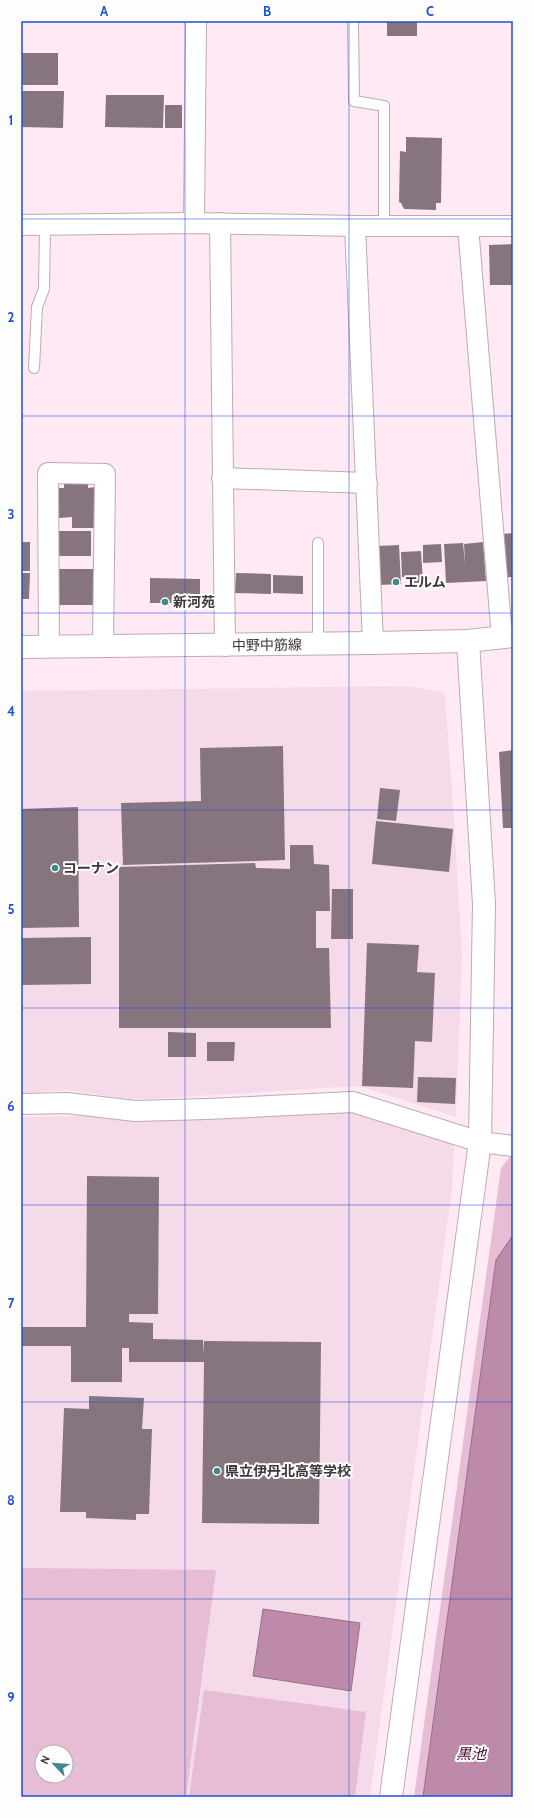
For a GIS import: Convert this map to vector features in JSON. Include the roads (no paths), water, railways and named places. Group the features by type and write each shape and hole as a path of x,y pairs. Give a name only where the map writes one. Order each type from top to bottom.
{"street":[{"path":"194,222 196,21"},
{"path":"21,225 45,226 194,222 355,226 513,226"},
{"path":"220,223 224,646"},
{"path":"355,226 374,643"},
{"path":"468,226 508,637"},
{"path":"49,647 48,473 105,474 103,646"},
{"path":"222,478 367,483"},
{"name":"中野中筋線","path":"21,647 224,646 374,643 468,641 508,637"},
{"path":"391,1797 480,1142 484,904 468,641"},
{"path":"21,1104 67,1103 135,1111 353,1102 480,1142 513,1146"}],"lane":[{"path":"353,21 354,101 384,106 384,225"},
{"path":"34,368 37,307 44,289 45,226"},
{"path":"318,544 318,643"}],"water":[{"name":"黒池","path":"513,1235 513,1797 423,1797 496,1260"},
{"path":"263,1609 360,1623 351,1691 253,1676"}],"place":[{"name":"エルム","path":"396,582"},
{"name":"新河苑","path":"165,602"},
{"name":"コーナン","path":"55,868"},
{"name":"県立伊丹北高等学校","path":"217,1471"}]}
